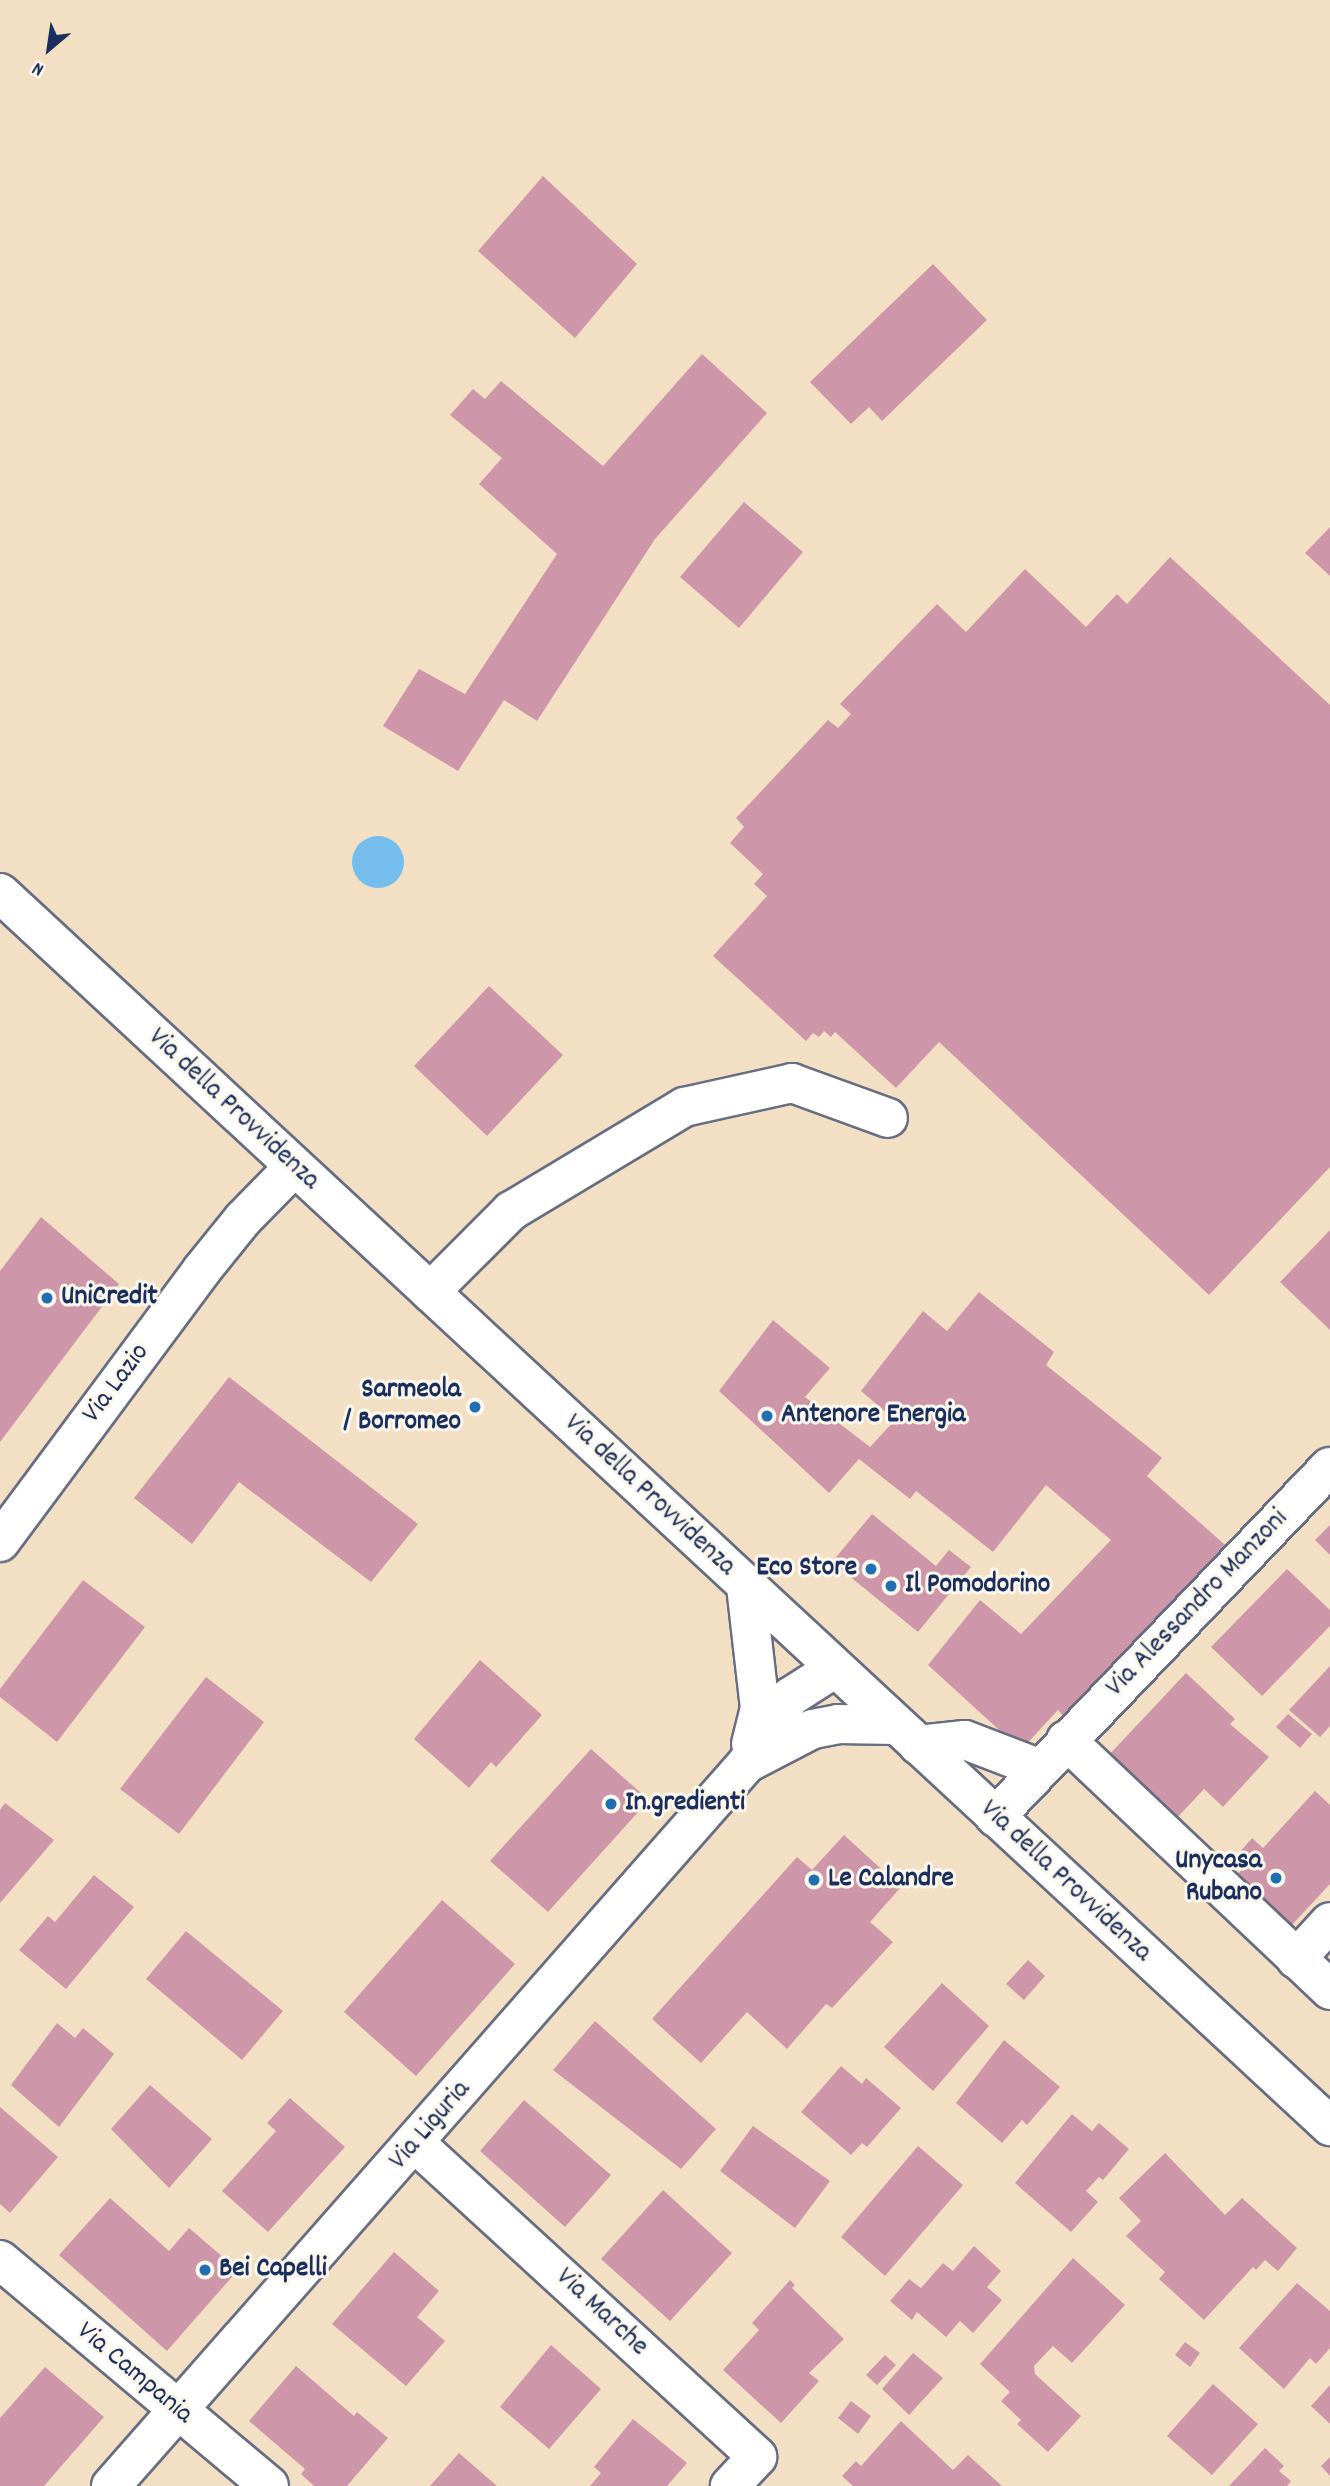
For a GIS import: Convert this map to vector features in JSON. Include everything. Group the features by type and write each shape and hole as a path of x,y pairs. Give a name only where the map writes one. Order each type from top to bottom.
{"street":[{"name":"Via della Provvidenza","path":"0,893 1330,2126"},
{"path":"430,1292 511,1211 684,1107 792,1083 888,1118"},
{"name":"Via Lazio","path":"0,1542 210,1261 294,1167"},
{"name":"Via Alessandro Manzoni","path":"995,1817 1031,1767 1066,1740 1330,1467"},
{"name":"Via Liguria","path":"746,1586 760,1708 747,1763"},
{"name":"Via Liguria","path":"111,2486 416,2144 747,1763 790,1697 834,1669"},
{"name":"Via Liguria","path":"747,1763 813,1729 838,1724 906,1735"},
{"path":"906,1735 965,1740 1031,1767"},
{"path":"1066,1740 1330,1990"},
{"path":"1296,1959 1330,1922"},
{"name":"Via Marche","path":"416,2144 757,2456 730,2486"},
{"name":"Via Campania","path":"0,2260 269,2486"}],"water":[{"path":"378,836 388,838 396,844 402,852 402,872 396,880 388,886 378,888 368,886 360,880 354,872 352,862 354,852 360,844 368,838"}],"building":[{"path":"543,176 637,264 575,338 478,251"},
{"path":"933,264 987,320 882,421 869,407 851,424 810,382"},
{"path":"702,354 767,413 655,539 537,721 504,700 458,771 383,726 419,669 465,694 557,554 479,484 502,458 450,415 473,389 485,399 501,381 603,466"},
{"path":"744,502 803,552 739,628 680,577"},
{"path":"1330,527 1330,576 1305,553"},
{"path":"1170,557 1330,705 1330,1167 1209,1295 939,1042 896,1088 835,1032 831,1037 824,1031 819,1037 813,1033 806,1041 713,956 767,896 754,884 763,874 730,843 744,827 736,818 828,720 838,728 851,714 840,704 937,604 966,632 1025,569 1086,627 1117,594 1127,604"},
{"path":"489,986 563,1055 487,1136 414,1066"},
{"path":"41,1217 119,1284 0,1442 0,1271"},
{"path":"1330,1230 1330,1330 1280,1282"},
{"path":"979,1292 1054,1352 1046,1365 1162,1458 1147,1476 1232,1551 1066,1719 1058,1710 1021,1750 928,1665 980,1600 1021,1634 1111,1540 1046,1485 993,1552 916,1491 910,1499 859,1459 829,1493 719,1391 773,1320 830,1368 805,1397 870,1447 895,1420 861,1391 923,1311 947,1331"},
{"path":"229,1377 418,1524 371,1582 239,1482 192,1544 134,1498"},
{"path":"872,1514 936,1566 949,1550 971,1567 918,1632 832,1562"},
{"path":"1330,1525 1330,1555 1315,1540"},
{"path":"1287,1569 1330,1610 1330,1626 1262,1696 1211,1647"},
{"path":"83,1580 145,1627 57,1742 0,1697 0,1689"},
{"path":"480,1660 542,1715 496,1767 491,1762 469,1788 414,1739"},
{"path":"1330,1666 1330,1726 1320,1737 1289,1710"},
{"path":"1186,1673 1235,1719 1230,1724 1269,1757 1223,1807 1204,1789 1174,1821 1107,1757"},
{"path":"206,1677 264,1722 179,1834 120,1789"},
{"path":"1288,1714 1312,1734 1300,1748 1276,1727"},
{"path":"591,1749 649,1800 548,1912 490,1861"},
{"path":"1315,1791 1330,1805 1330,1884 1290,1927 1236,1876 1244,1867 1234,1859 1252,1838 1263,1848"},
{"path":"5,1803 54,1840 0,1903 0,1810"},
{"path":"844,1835 901,1887 870,1922 893,1942 832,2008 826,2004 787,2049 747,2012 701,2063 652,2019 797,1857 812,1870"},
{"path":"94,1875 134,1907 66,1989 19,1950 48,1916 55,1922"},
{"path":"442,1900 515,1964 416,2076 344,2012"},
{"path":"186,1931 283,2011 242,2060 146,1979"},
{"path":"1028,1960 1045,1976 1024,2000 1006,1984"},
{"path":"942,1983 989,2026 933,2091 884,2047"},
{"path":"595,2021 716,2129 681,2169 553,2070"},
{"path":"57,2023 75,2038 83,2028 114,2054 59,2127 11,2085"},
{"path":"1004,2040 1060,2087 1027,2125 1022,2120 1002,2143 956,2103"},
{"path":"841,2066 862,2084 866,2078 901,2108 867,2147 862,2143 851,2155 801,2112"},
{"path":"150,2085 212,2139 169,2188 111,2129"},
{"path":"290,2098 345,2147 268,2232 222,2191 276,2131 267,2123"},
{"path":"524,2100 611,2175 565,2227 480,2151"},
{"path":"0,2107 58,2157 10,2213 0,2204"},
{"path":"1072,2114 1092,2131 1099,2123 1129,2149 1103,2180 1099,2177 1086,2191 1098,2202 1071,2232 1015,2183"},
{"path":"753,2126 830,2181 795,2228 720,2171"},
{"path":"918,2146 963,2185 885,2276 841,2237"},
{"path":"1165,2153 1225,2215 1242,2198 1297,2248 1278,2271 1265,2260 1256,2270 1253,2267 1204,2320 1159,2279 1165,2272 1126,2236 1141,2221 1119,2198"},
{"path":"663,2190 732,2253 670,2321 601,2259"},
{"path":"110,2198 169,2251 189,2228 238,2270 167,2351 59,2255"},
{"path":"974,2246 1001,2271 987,2287 1002,2300 973,2333 960,2321 946,2337 917,2312 912,2320 890,2301 909,2279 921,2288 943,2263 953,2271"},
{"path":"394,2252 439,2291 417,2317 445,2341 406,2386 332,2324"},
{"path":"1073,2258 1125,2305 1072,2363 1053,2346 1034,2366 1035,2374 1081,2416 1048,2452 1017,2424 1021,2420 1001,2401 1010,2392 980,2364"},
{"path":"790,2280 795,2285 792,2288 844,2339 809,2373 819,2381 781,2423 723,2370 759,2330 752,2323"},
{"path":"1297,2283 1330,2311 1330,2348 1316,2364 1310,2358 1284,2389 1239,2348"},
{"path":"1185,2342 1200,2353 1190,2367 1175,2355"},
{"path":"551,2345 601,2389 549,2449 500,2407"},
{"path":"913,2353 943,2378 909,2415 882,2389"},
{"path":"885,2355 896,2365 877,2385 866,2375"},
{"path":"296,2366 354,2416 357,2412 388,2438 347,2486 314,2486 301,2474 305,2469 249,2421"},
{"path":"45,2367 104,2417 44,2486 0,2486 0,2418"},
{"path":"1213,2384 1258,2424 1212,2475 1167,2436"},
{"path":"1330,2385 1330,2424 1311,2406"},
{"path":"851,2401 871,2416 858,2434 838,2418"},
{"path":"633,2419 687,2463 667,2486 590,2486 601,2473 594,2467"},
{"path":"901,2421 953,2470 968,2455 1002,2486 853,2486 842,2476 856,2461 861,2466"},
{"path":"1265,2448 1284,2466 1279,2471 1291,2481 1287,2486 1229,2486"},
{"path":"459,2453 497,2486 430,2486"},
{"path":"1330,2457 1330,2476 1321,2466"}],"place":[{"name":"UniCredit","path":"47,1298"},
{"name":"Sarmeola / Borromeo","path":"475,1407"},
{"name":"Antenore Energia","path":"767,1416"},
{"name":"Eco Store","path":"871,1569"},
{"name":"Il Pomodorino","path":"891,1586"},
{"name":"In.gredienti","path":"611,1804"},
{"name":"Unycasa Rubano","path":"1276,1878"},
{"name":"Le Calandre","path":"814,1880"},
{"name":"Bei Capelli","path":"205,2270"}]}
